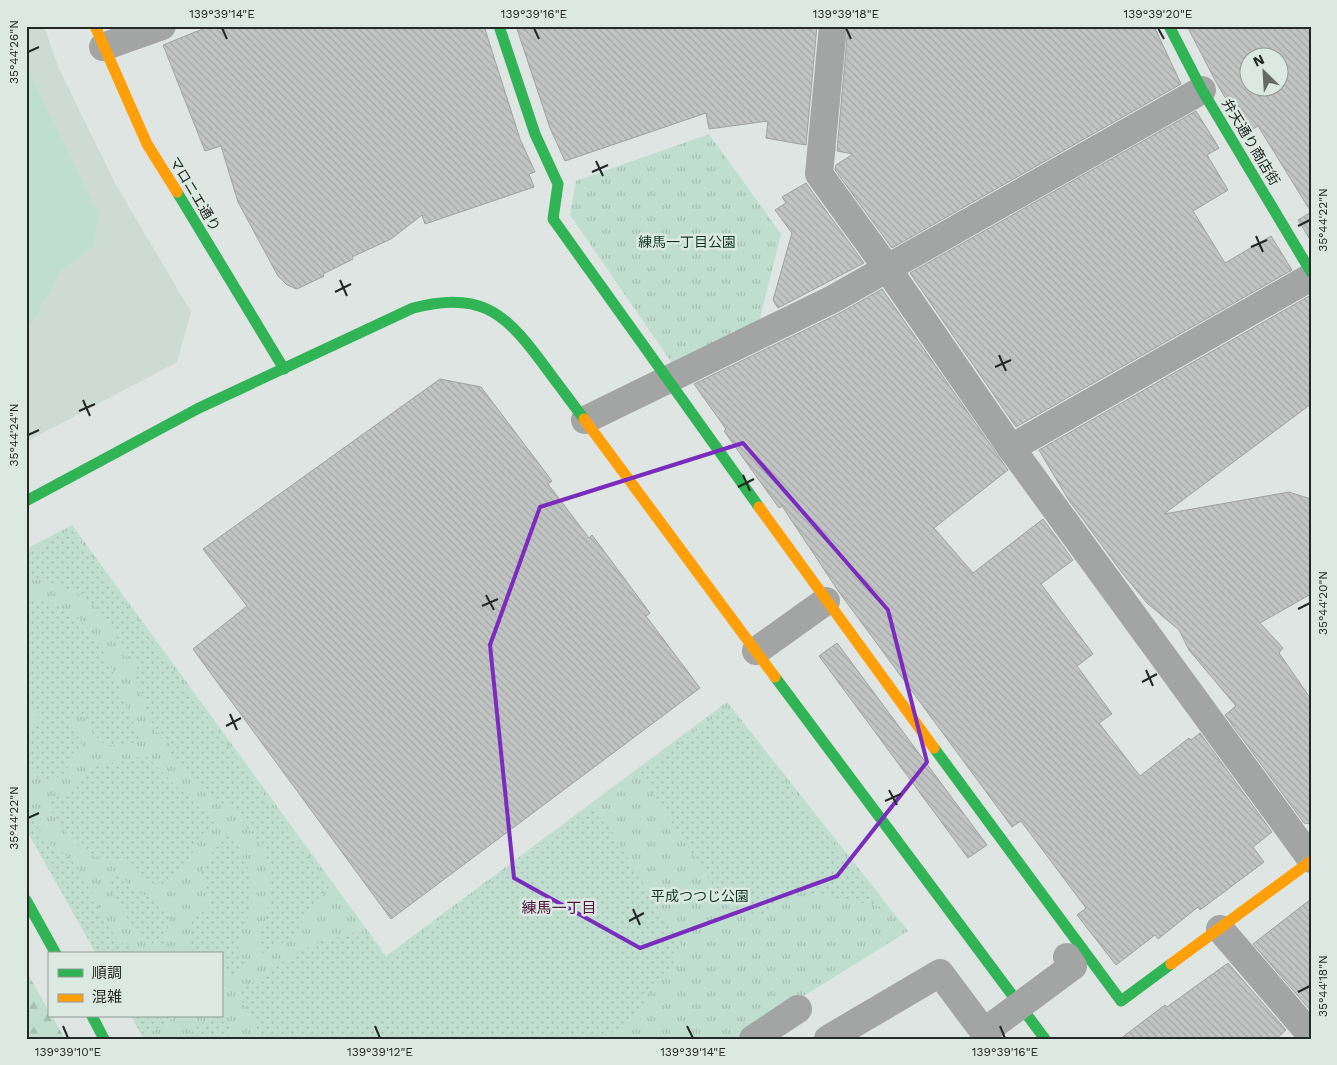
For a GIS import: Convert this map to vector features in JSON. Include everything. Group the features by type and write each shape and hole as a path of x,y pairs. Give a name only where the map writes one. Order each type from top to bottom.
{"street":[{"path":"99,37 162,26"},
{"path":"498,26 535,134 558,184 553,219 826,601 1121,1000 1220,929 1311,860 1010,448 887,268 819,174 833,26"},
{"name":"弁天通り商店街","path":"1169,26 1202,90 1311,272"},
{"name":"マロニエ通り","path":"99,37 147,144 284,369"},
{"path":"585,420 833,299 1202,90"},
{"path":"1010,448 1311,277"},
{"path":"26,501 199,408 413,308 446,301 478,304 498,313 515,327 1045,1039"},
{"path":"756,651 826,601"},
{"path":"26,900 55,952"},
{"path":"1220,929 1311,1035"},
{"path":"828,1039 940,973 986,1036 1073,966 1067,957"},
{"path":"753,1039 798,1009"},
{"path":"93,1018 104,1039"}],"highlighted area":[{"path":"743,443 888,610 927,762 837,876 640,948 514,878 490,645 540,507"}],"shaded area":[{"path":"26,26 44,26 59,69 116,185 191,312 177,362 26,442"}],"green space":[{"path":"26,58 33,80 98,214 94,246 61,270 26,333"},
{"name":"練馬一丁目公園","path":"709,134 781,234 759,322 672,363 570,215 576,181"},
{"name":"平成つつじ公園","path":"72,525 386,956 727,702 908,931 735,1039 145,1039 133,1018 222,1018 222,952 96,952 26,830 26,549"},
{"path":"71,529 330,886 290,939 263,953 257,944 267,912 270,879 266,857 259,843 243,822 238,811 213,797 170,753 169,743 164,734 156,732 135,679 138,666 130,656 125,657 111,627 98,610 90,602 58,585 36,580 26,580 26,555"},
{"path":"26,601 51,604 72,614 89,630 103,650 141,742 106,746 95,735 85,715 70,723 85,749 73,759 65,773 59,777 42,781 36,776 29,763 26,749 26,727 39,726 37,711 26,712"},
{"path":"727,708 883,907 799,891 753,920 747,911 734,917 639,773"},
{"path":"146,756 207,813 217,826 209,830 196,845 187,865 169,876 166,884 146,882 134,865 120,859 95,857 72,840 54,816 47,800 73,791 91,767"},
{"path":"595,804 684,950 674,955 679,967 650,988 638,1016 602,1039 262,1039 248,1010 236,994 296,953 320,942 363,930 386,959"},
{"path":"29,810 43,838 70,858 84,877 110,929 118,940 137,952 95,952 26,827 26,812"},
{"path":"230,834 245,860 252,887 251,907 239,940 241,955 246,965 234,974 223,977 222,952 188,952 192,920 208,908 212,899 200,874 215,848"},
{"path":"118,872 136,891 160,902 171,914 163,948 144,937 123,912 108,883 112,875"},
{"path":"26,971 48,1009 48,1018 53,1018 65,1039 26,1039"},
{"path":"222,1016 225,1018 234,1039 182,1039 208,1018 222,1018"},
{"path":"132,1018 174,1018 143,1038"}],"building":[{"path":"210,26 484,26 520,139 535,172 529,174 534,187 425,224 422,215 391,239 352,257 353,259 323,274 324,276 297,289 287,285 278,276 238,202 221,146 205,151 163,45"},
{"path":"516,26 817,26 806,145 766,138 768,121 709,129 706,113 565,161 550,128"},
{"path":"848,26 1154,26 1181,84 892,248 835,170 836,165 853,154 837,151"},
{"path":"1187,26 1311,26 1311,212 1258,126 1246,133 1216,82"},
{"path":"1196,111 1219,148 1207,155 1228,190 1193,211 1225,263 1271,236 1292,270 1016,427 910,273"},
{"path":"806,183 864,263 778,308 773,300 792,233 775,210 786,203 782,197"},
{"path":"1311,212 1311,241 1298,220"},
{"path":"882,289 1008,470 934,528 973,573 1043,519 1073,560 1041,584 1093,654 1077,666 1112,714 1099,723 1140,776 1189,738 1191,740 1200,733 1272,832 1253,847 1264,862 1200,910 1198,907 1158,939 1155,935 1116,965 1077,915 1086,908 1021,821 1012,827 839,592 782,506 779,508 724,431 726,429 694,384 840,313"},
{"path":"1311,295 1311,404 1164,514 1289,492 1311,499 1311,594 1260,623 1283,648 1279,653 1311,699 1311,824 1304,823 1225,715 1236,706 1189,650 1179,630 1147,603 1123,574 1068,499 1039,450"},
{"path":"440,379 481,387 552,481 548,484 589,538 592,535 650,613 646,616 700,688 391,919 193,649 247,606 203,549"},
{"path":"837,643 987,845 968,858 819,656"},
{"path":"1311,899 1311,1011 1253,944"},
{"path":"1228,963 1286,1030 1276,1039 1120,1039 1165,1005 1167,1007"}],"traffic: fast":[{"path":"499,26 535,134 558,184 553,219 759,507"},
{"path":"1169,26 1202,90 1311,272"},
{"path":"177,192 284,369"},
{"path":"26,501 199,408 413,308 435,303 455,302 472,304 487,309 500,317 514,328 527,343 584,419"},
{"path":"775,677 1045,1039"},
{"path":"934,748 1121,1001 1171,964"},
{"path":"26,900 55,952"},
{"path":"93,1018 104,1039"}],"traffic: slow":[{"path":"95,26 147,144 177,192"},
{"path":"584,419 775,677"},
{"path":"759,507 934,748"},
{"path":"1171,964 1311,861"}],"district":[{"name":"練馬一丁目","path":"559,908"}]}
